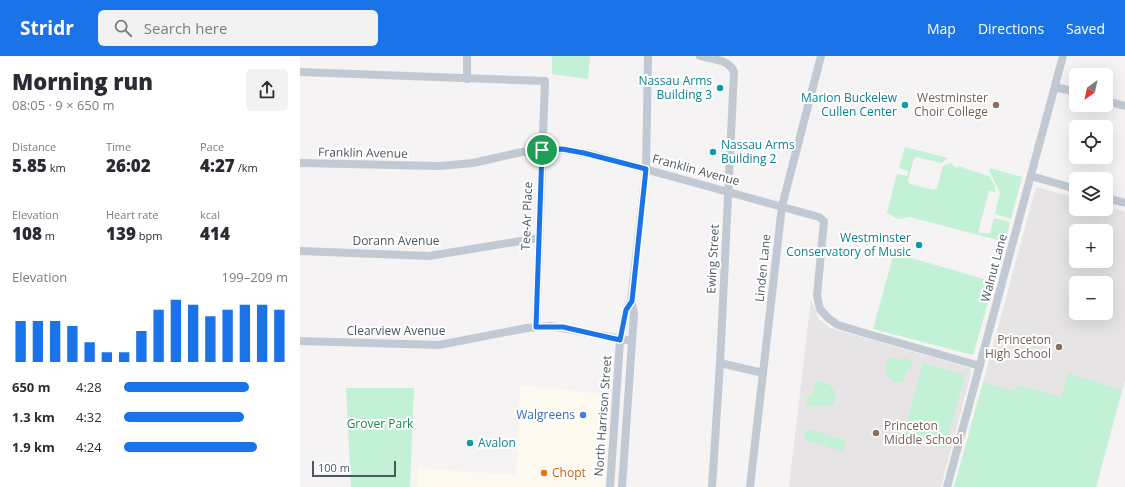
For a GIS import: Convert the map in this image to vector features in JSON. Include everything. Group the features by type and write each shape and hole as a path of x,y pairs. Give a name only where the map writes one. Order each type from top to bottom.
{"street":[{"path":"300,72 467,79 467,56"},
{"name":"North Harrison Street","path":"622,487 634,313 632,301 646,169 648,56"},
{"name":"Ewing Street","path":"700,56 726,62 734,72 720,363 712,487"},
{"name":"Linden Lane","path":"750,487 782,206 821,56"},
{"name":"Walnut Lane","path":"947,487 1063,56"},
{"name":"Tee-Ar Place","path":"467,79 545,81 538,238 536,327"},
{"path":"1055,86 1069,90"},
{"path":"1113,103 1125,106"},
{"name":"Franklin Avenue","path":"300,163 439,166 473,163 514,153 542,150 573,151 646,169 819,217 824,222 817,296 820,309 828,318 838,325 980,366"},
{"path":"1031,176 1069,187"},
{"path":"1113,200 1124,203 1125,194"},
{"name":"Dorann Avenue","path":"300,251 429,256 538,238"},
{"name":"North Harrison Street","path":"610,487 620,340 626,310 632,301"},
{"name":"Clearview Avenue","path":"300,342 439,345 536,327 563,327 620,340 632,341"},
{"path":"720,363 763,373"},
{"path":"617,375 630,370"},
{"path":"615,400 620,402 622,406 621,429 626,434"},
{"path":"611,470 621,462 624,454"}],"shaded area":[{"name":"Princeton High School","path":"1036,187 1069,196 1069,216 1113,216 1113,208 1125,212 1125,380 1096,487 955,487"},
{"name":"Princeton Middle School","path":"811,300 819,319 830,328 970,368 971,374 941,487 789,487"},
{"path":"520,385 607,394 609,403 604,487 417,487 418,468 516,475"}],"green space":[{"path":"552,56 590,56 588,79 552,74"},
{"path":"905,147 948,158 941,163 917,157 914,158 908,180 910,184 934,190 937,188 943,166 951,163 957,169 958,166 989,176 995,186 995,192 989,191 978,233 990,233 994,218 1010,222 1005,242 910,217 898,219 887,213 897,174 907,176 908,171 899,168"},
{"path":"990,168 1022,177 1011,219 995,214 1000,193 989,171"},
{"path":"894,253 994,282 973,355 873,329"},
{"path":"889,357 901,360 906,357 912,361 912,368 907,370 903,382 896,383 892,381 885,372 885,365"},
{"path":"923,363 965,375 945,448 903,437"},
{"path":"1068,373 1122,390 1096,487 954,487 983,382 1015,391 1017,385 1061,397"},
{"path":"816,381 826,383 833,389 835,397 831,407 821,405 812,407 807,405 806,397 813,394"},
{"name":"Grover Park","path":"346,388 414,388 410,487 351,487"},
{"path":"807,429 826,434 823,445 804,440"},
{"path":"827,435 846,440 843,451 824,446"}],"place":[{"name":"Nassau Arms Building 3","path":"720,88"},
{"name":"Marion Buckelew Cullen Center","path":"905,105"},
{"name":"Westminster Choir College","path":"996,105"},
{"name":"Nassau Arms Building 2","path":"713,152"},
{"name":"Westminster Conservatory of Music","path":"919,245"},
{"name":"Princeton High School","path":"1059,347"},
{"name":"Walgreens","path":"583,415"},
{"name":"Princeton Middle School","path":"876,433"},
{"name":"Avalon","path":"470,443"},
{"name":"Chopt","path":"544,473"}],"route":[{"path":"562,149 573,151 646,169 632,301 626,310 620,340 563,327 536,327 542,150 562,149"}]}
